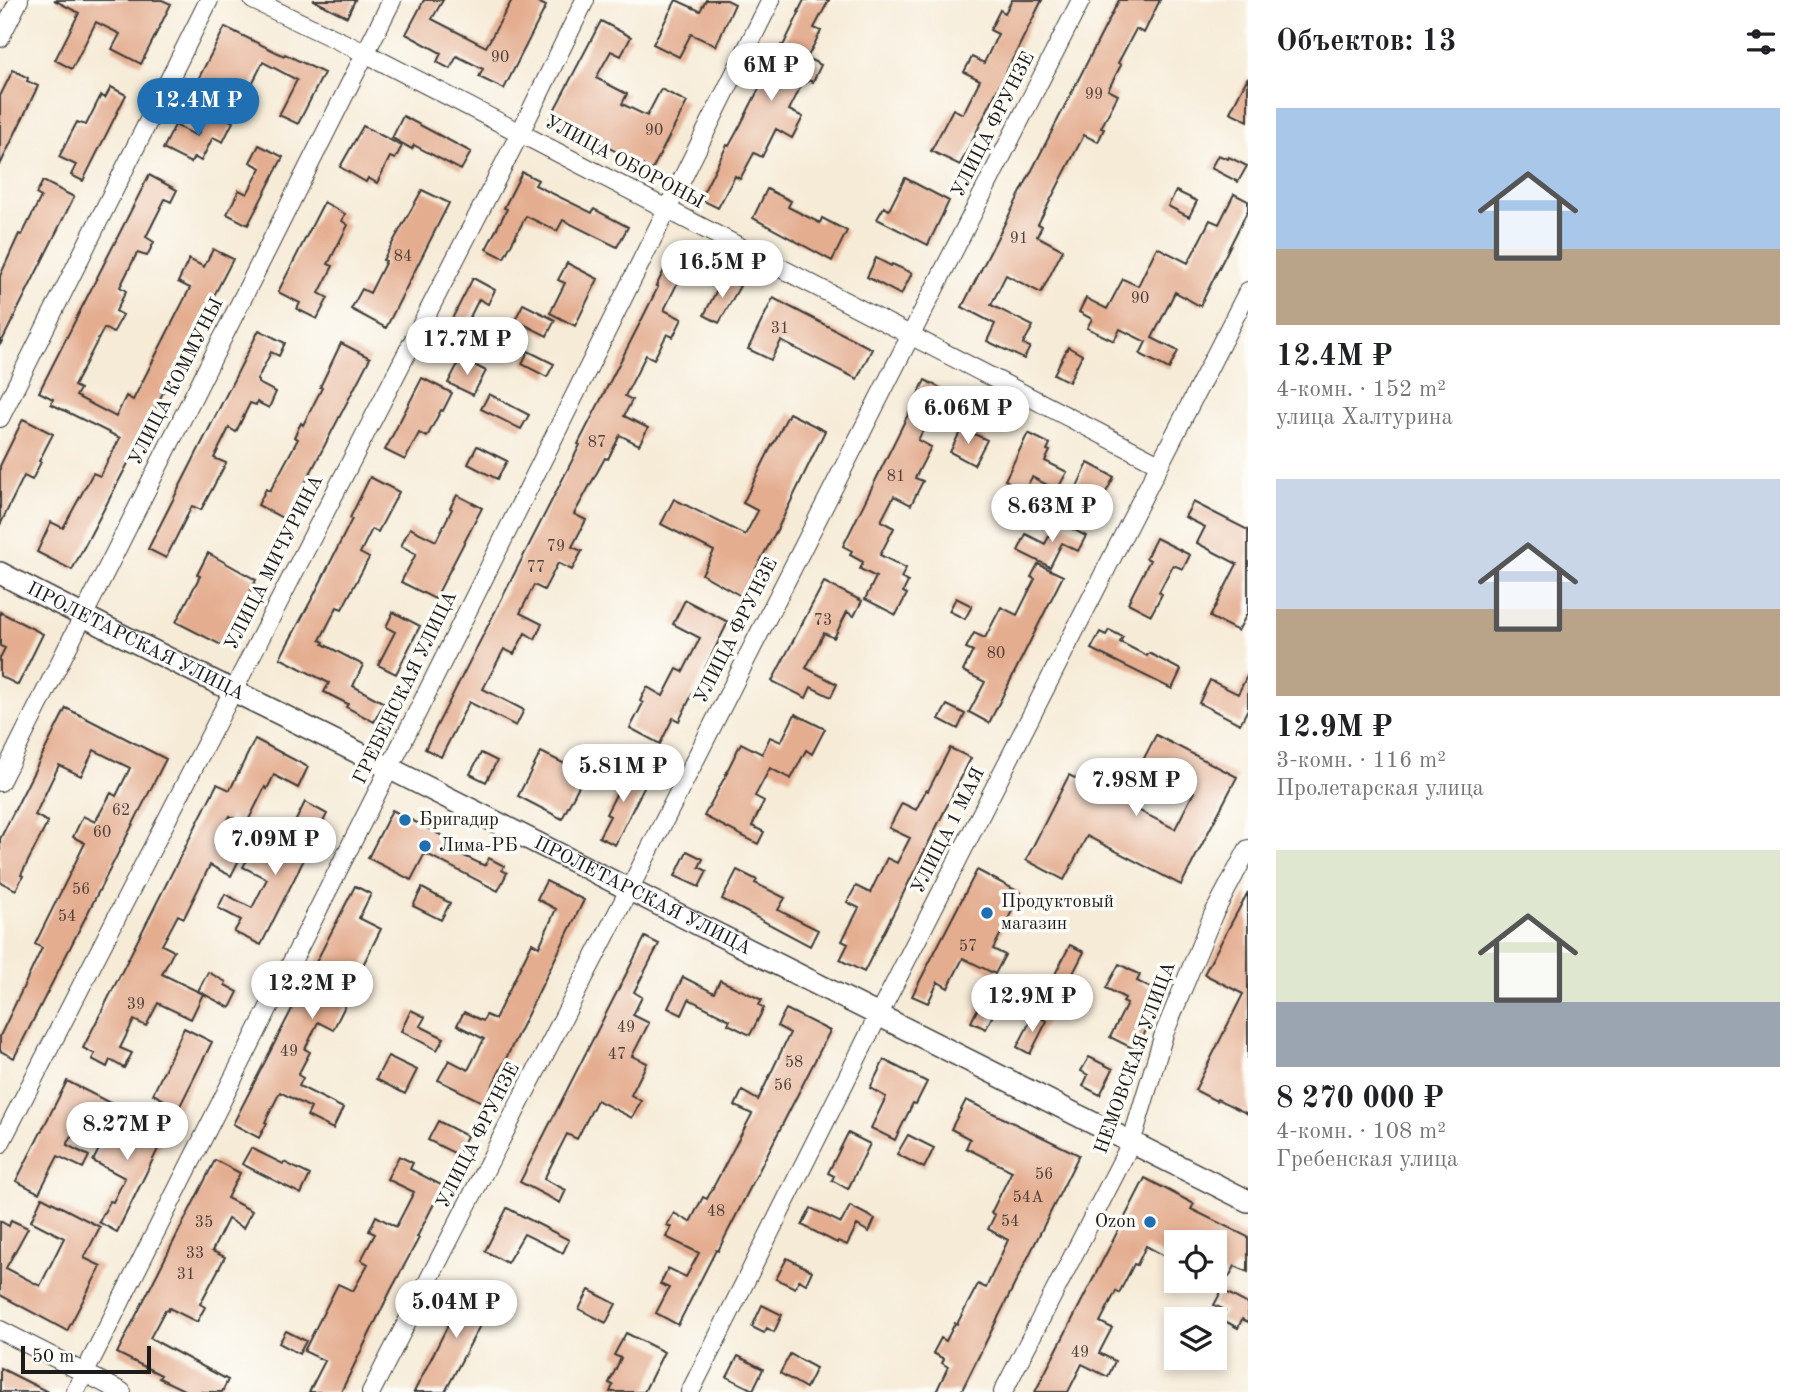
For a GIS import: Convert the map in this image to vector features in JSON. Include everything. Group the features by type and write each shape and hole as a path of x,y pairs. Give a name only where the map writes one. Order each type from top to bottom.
{"main road":[{"name":"ПРОЛЕТАРСКАЯ УЛИЦА","path":"0,573 1248,1201"}],"street":[{"path":"0,38 19,0"},
{"path":"0,418 209,0"},
{"name":"УЛИЦА ОБОРОНЫ","path":"253,0 365,53 1159,464"},
{"name":"УЛИЦА КОММУНЫ","path":"0,782 391,0"},
{"name":"УЛИЦА МИЧУРИНА","path":"0,1144 520,133 585,0"},
{"name":"ГРЕБЕНСКАЯ УЛИЦА","path":"75,1392 389,769 771,0"},
{"name":"УЛИЦА ФРУНЗЕ","path":"371,1392 1081,0"},
{"name":"УЛИЦА 1 МАЯ","path":"690,1392 878,1016 1248,291"},
{"name":"НЕМОВСКАЯ УЛИЦА","path":"1003,1392 1131,1143 1164,1034 1213,915 1248,849"},
{"path":"0,1330 122,1392"}],"building":[{"path":"54,0 162,0 171,4 141,64 112,49 120,34 96,22 72,69 55,60 79,13"},
{"path":"313,0 355,0 347,17"},
{"path":"424,0 443,0 432,19 486,47 512,0 534,0 546,6 504,89 479,77 483,69 457,56 450,69 437,62 441,53 406,34"},
{"path":"676,0 700,11 706,0 727,0 735,4 716,46 691,34 679,57 653,44"},
{"path":"804,0 829,0 814,28 821,31 807,58 821,65 813,82 803,82 789,110 803,117 792,138 776,129 762,157 754,153 740,179 735,176 718,208 700,199 781,45 783,46"},
{"path":"1012,0 1042,0 960,165 931,151 953,109 963,114 980,80 964,72 972,57 984,63 998,34 990,30 1000,10 1005,13"},
{"path":"1119,0 1160,0 1144,33 1136,29 1118,63 1121,65 1108,90 1118,95 1101,128 1104,129 1098,142 1084,135 1038,224 1042,226 1037,236 1063,250 1041,293 1006,275 991,305 1033,326 1023,344 1030,347 1024,359 987,341 995,324 962,307"},
{"path":"601,21 631,37 621,56 611,51 596,78 627,94 622,104 647,116 661,89 687,102 652,170 549,120"},
{"path":"225,27 324,73 298,124 279,115 297,80 263,62 245,98 230,90 221,109 191,93"},
{"path":"13,70 38,86 0,165 0,96"},
{"path":"1248,77 1248,121 1230,112"},
{"path":"111,87 126,95 83,181 71,175 76,165 59,157 77,122 86,125 101,95 105,98"},
{"path":"210,110 233,122 223,142 213,137 201,161 194,157 191,163 163,149 175,125 197,136"},
{"path":"403,116 471,152 461,170 414,145 412,149 392,138"},
{"path":"363,126 402,146 395,159 390,157 377,183 368,178 366,182 340,167"},
{"path":"259,145 283,157 248,225 227,214 239,190 247,194 261,168 250,162"},
{"path":"1218,155 1247,166 1238,182 1211,168"},
{"path":"522,172 538,180 535,185 592,213 594,209 628,227 617,247 563,220 557,231 526,216 504,258 486,249"},
{"path":"149,175 177,190 171,202 165,199 146,237 154,242 147,256 137,253 120,287 126,291 116,311 123,315 113,333 104,328 74,386 80,389 76,396 116,417 126,396 133,400 190,288 178,282 189,259 204,267 213,249 233,259 72,570 37,552 51,522 63,528 93,473 100,476 120,438 51,404 53,399 39,392"},
{"path":"905,178 949,201 928,245 877,219 884,207 889,210"},
{"path":"43,181 74,197 0,345 0,276 19,234 22,235 41,197 36,194"},
{"path":"767,189 791,201 788,207 820,223 822,218 847,231 832,261 753,218"},
{"path":"422,190 449,203 386,328 351,309 362,289 370,293 386,261 383,260"},
{"path":"1176,191 1197,201 1189,217 1168,206"},
{"path":"1234,194 1248,201 1248,210 1200,306 1175,292 1152,338 1178,351 1169,369 1140,354 1146,342 1120,329 1114,341 1087,328 1092,319 1079,312 1086,298 1107,309 1123,279 1138,286 1157,247 1188,263 1210,220 1219,224"},
{"path":"324,202 345,214 342,221 348,225 328,264 333,266 319,293 328,298 317,319 297,309 300,303 278,292"},
{"path":"674,251 690,258 664,310 682,319 673,337 667,334 654,359 646,355 625,396 632,400 624,416 648,428 639,445 620,435 608,459 605,458 574,514 586,520 572,547 582,551 572,570 558,563 544,590 534,585 520,613 542,624 535,639 525,633 514,654 504,649 483,689 524,710 516,726 469,702 441,757 425,749 580,445 578,444"},
{"path":"876,258 912,273 901,295 867,277"},
{"path":"567,263 598,279 575,326 550,313 565,283 558,280"},
{"path":"473,278 495,290 488,304 479,299 462,333 471,338 463,353 440,342"},
{"path":"723,278 740,286 719,323 704,315"},
{"path":"773,298 872,349 857,379 781,341 771,360 748,349"},
{"path":"523,304 555,320 547,336 515,320"},
{"path":"259,330 285,343 279,356 271,352 257,380 276,392 269,408 257,402 256,405 250,403 236,432 229,428 214,458 226,463 201,510 192,506 166,558 148,549"},
{"path":"341,343 370,358 286,520 258,505 266,489 270,491 298,439 294,437 322,388 320,387"},
{"path":"1068,347 1082,355 1069,382 1054,374"},
{"path":"528,351 554,364 547,377 522,364"},
{"path":"461,358 486,371 473,395 448,383"},
{"path":"422,378 452,393 427,437 419,433 405,460 385,450"},
{"path":"925,380 944,390 918,440 931,447 915,478 923,481 911,505 894,496 881,521 894,528 880,555 906,568 901,578 908,582 903,592 907,594 896,615 865,599 876,577 860,569 863,562 850,555 852,551 843,546"},
{"path":"489,394 529,415 521,429 481,409"},
{"path":"789,413 825,431 778,528 741,596 702,574 714,551 661,524 674,499 745,535 758,511 743,503"},
{"path":"23,419 53,434 32,480 24,476 0,525 0,466"},
{"path":"962,428 987,440 974,465 950,452"},
{"path":"1028,433 1050,444 1045,461 1067,472 1057,490 1032,477 1025,490 1005,480"},
{"path":"477,446 507,461 497,479 468,464"},
{"path":"1088,463 1114,477 1101,502 1076,489"},
{"path":"370,477 399,492 378,532 372,529 360,553 369,558 342,609 337,607 320,640 363,665 353,686 384,703 374,722 324,692 329,683 280,658 352,519 350,518"},
{"path":"457,495 482,508 435,599 401,582 416,554 401,546 410,528 436,541"},
{"path":"1193,502 1248,530 1248,612 1238,631 1210,617 1237,564 1197,543 1205,527 1185,517"},
{"path":"1056,523 1086,536 1078,551 1062,543 1050,567 1018,551 1026,534 1045,544"},
{"path":"1156,538 1190,555 1183,569 1173,565 1151,615 1128,603 1150,560 1146,558"},
{"path":"208,553 256,580 223,646 176,622 200,576 197,575"},
{"path":"1038,564 1063,576 989,723 969,712 985,682 963,671 973,651 966,648 974,633 985,638 1001,607 1017,615 1035,579 1031,577"},
{"path":"824,582 862,601 854,616 847,612 834,638 824,633 806,668 837,684 831,697 811,687 806,698 772,681"},
{"path":"956,598 972,606 965,619 949,611"},
{"path":"685,600 728,622 679,721 673,718 660,744 630,728 643,703 640,701 647,687 663,696 677,669 683,672 700,638 673,624"},
{"path":"0,612 43,634 18,685 0,676 0,658 5,648 0,646"},
{"path":"393,612 420,626 396,674 378,665 395,632 386,627"},
{"path":"1109,630 1123,637 1120,642 1147,656 1149,653 1181,670 1172,689 1091,649 1100,632 1106,635"},
{"path":"1248,674 1248,709 1240,724 1199,703 1210,680 1238,694"},
{"path":"947,705 965,714 958,729 939,719"},
{"path":"66,708 166,759 14,1058 0,1051 0,1036 42,948 35,944 85,843 73,837 83,816 95,822 111,793 116,796 130,768 94,750 81,776 59,765 35,815 48,822 16,890 0,882 0,839"},
{"path":"795,714 825,729 812,754 806,750 791,779 770,768 755,796 764,801 752,826 764,832 758,844 704,816 741,743 762,754 770,737 781,742"},
{"path":"1156,735 1237,777 1181,885 1087,836 1064,880 1026,860 1069,775 1175,829 1194,792 1141,764"},
{"path":"255,739 308,767 298,788 274,775 246,825 230,816 215,845 240,858 231,876 210,865 184,918 178,915 162,945 174,951 162,974 203,994 191,1019 158,1003 146,1026 134,1020 120,1048 132,1053 124,1068 110,1060 107,1067 92,1059 95,1054 83,1048 217,784 230,790"},
{"path":"950,748 971,758 864,972 840,960 848,944 842,941 859,908 847,902 856,886 870,893 887,858 897,863 910,838 889,828 902,803 916,810"},
{"path":"541,752 585,774 562,819 518,796"},
{"path":"481,753 497,761 486,782 470,774"},
{"path":"627,766 649,777 615,845 599,837 610,816 606,814 621,785 618,784"},
{"path":"305,802 327,814 261,945 234,932 241,920 218,908 225,894 252,908 267,879 243,867 251,852 275,863"},
{"path":"392,810 464,847 460,854 485,866 489,858 504,866 502,870 507,873 498,891 425,853 411,880 368,858"},
{"path":"687,851 703,859 699,867 707,871 699,887 675,876"},
{"path":"737,870 757,880 755,883 785,898 778,910 818,930 810,946 722,899"},
{"path":"977,870 1021,893 993,949 1005,955 995,974 963,958 948,988 938,982 928,1003 912,996"},
{"path":"546,881 584,900 484,1103 438,1080 449,1060 468,1070 484,1039 457,1025 464,1012 483,1021 486,1015 495,1019 532,943 539,947 556,909 537,899"},
{"path":"355,886 371,894 359,918 381,929 333,1030 318,1022 305,1049 310,1052 298,1075 303,1078 299,1086 343,1108 333,1129 307,1116 311,1108 280,1092 259,1138 233,1124"},
{"path":"422,888 450,903 441,920 413,906"},
{"path":"1248,892 1248,1114 1195,1090 1243,994 1204,974"},
{"path":"645,937 659,944 634,992 642,997 633,1015 649,1023 632,1056 647,1063 631,1095 641,1101 632,1118 597,1100 577,1139 567,1134 544,1179 566,1190 560,1203 520,1182"},
{"path":"1070,945 1084,952 1067,985 1053,978"},
{"path":"1119,964 1140,975 1137,981 1166,996 1136,1050 1110,1037 1127,1004 1123,1002 1125,998 1106,988"},
{"path":"208,972 238,992 230,1008 198,991"},
{"path":"683,977 714,993 720,980 762,1000 759,1005 764,1008 750,1035 728,1024 730,1020 689,999 682,1015 668,1008"},
{"path":"983,998 998,1005 986,1029 971,1022"},
{"path":"786,1009 830,1031 678,1325 656,1313 669,1288 660,1284 668,1268 686,1277 699,1253 666,1237 671,1227 667,1225 674,1213 690,1222 703,1197 707,1199 752,1114 735,1106 742,1091 758,1100 790,1033 777,1026"},
{"path":"411,1010 425,1017 420,1026 444,1038 437,1050 401,1031"},
{"path":"1034,1014 1047,1021 1030,1054 1017,1047"},
{"path":"184,1028 212,1042 179,1108 153,1094"},
{"path":"388,1056 417,1070 405,1094 376,1079"},
{"path":"1089,1057 1113,1069 1100,1095 1083,1086 1088,1075 1081,1071"},
{"path":"884,1060 927,1082 916,1104 913,1103 895,1140 871,1128 886,1097 870,1088"},
{"path":"67,1081 112,1104 105,1118 86,1108 67,1145 89,1156 83,1168 58,1156 39,1193 16,1181"},
{"path":"966,1100 1079,1155 961,1392 936,1392 948,1367 942,1363 944,1359 933,1353 941,1338 946,1341 978,1284 986,1288 1008,1240 988,1229 995,1215 991,1213 1012,1171 966,1148 970,1139 951,1129"},
{"path":"118,1111 165,1135 117,1232 99,1222 125,1178 93,1161"},
{"path":"438,1121 467,1136 458,1155 428,1140"},
{"path":"848,1133 870,1144 848,1189 832,1180 834,1176 828,1173"},
{"path":"908,1135 934,1148 924,1168 897,1154"},
{"path":"251,1148 310,1175 301,1194 242,1164"},
{"path":"399,1156 413,1163 410,1169 443,1186 341,1392 309,1392 325,1361 304,1351 338,1284 353,1291 368,1264 361,1260 375,1234 369,1231 376,1216 396,1227 414,1192 387,1179"},
{"path":"215,1160 240,1173 227,1198 252,1211 243,1228 228,1219 212,1251 225,1257 200,1304 205,1307 197,1322 169,1308 168,1311 165,1310 150,1338 228,1380 222,1392 188,1392 117,1353"},
{"path":"1145,1178 1194,1204 1191,1209 1248,1237 1248,1272 1235,1266 1229,1277 1227,1230 1164,1230 1164,1256 1146,1246 1119,1293 1116,1291 1100,1322 1112,1328 1099,1353 1115,1361 1108,1377 1082,1364 1068,1392 1035,1392"},
{"path":"42,1197 100,1227 84,1258 101,1266 67,1331 0,1295 0,1221 9,1226 11,1220 28,1228 6,1268 40,1286 64,1238 31,1221"},
{"path":"850,1206 875,1219 869,1232 857,1225 847,1245 838,1241 837,1243 802,1225 811,1208 841,1223"},
{"path":"507,1208 569,1240 563,1253 524,1234 507,1263 485,1251"},
{"path":"787,1258 812,1271 806,1284 799,1280 795,1288 776,1279"},
{"path":"469,1284 498,1298 490,1314 487,1312 445,1392 414,1392"},
{"path":"589,1290 616,1304 606,1323 579,1309"},
{"path":"1220,1293 1227,1293 1248,1304 1248,1322 1242,1319 1238,1328 1227,1322 1227,1307 1214,1305"},
{"path":"762,1305 782,1315 774,1332 767,1328 764,1333 752,1327"},
{"path":"286,1331 306,1341 299,1354 279,1343"},
{"path":"626,1333 664,1352 644,1392 610,1392 613,1385 609,1383 621,1358 614,1355"},
{"path":"790,1354 816,1368 806,1388 780,1373"},
{"path":"738,1356 763,1369 753,1390 727,1377"},
{"path":"0,1368 48,1392 0,1392"}],"place":[{"name":"Бригадир","path":"405,820"},
{"name":"Лима-РБ","path":"425,846"},
{"name":"Продуктовый магазин","path":"987,913"},
{"name":"Ozon","path":"1150,1222"}]}
